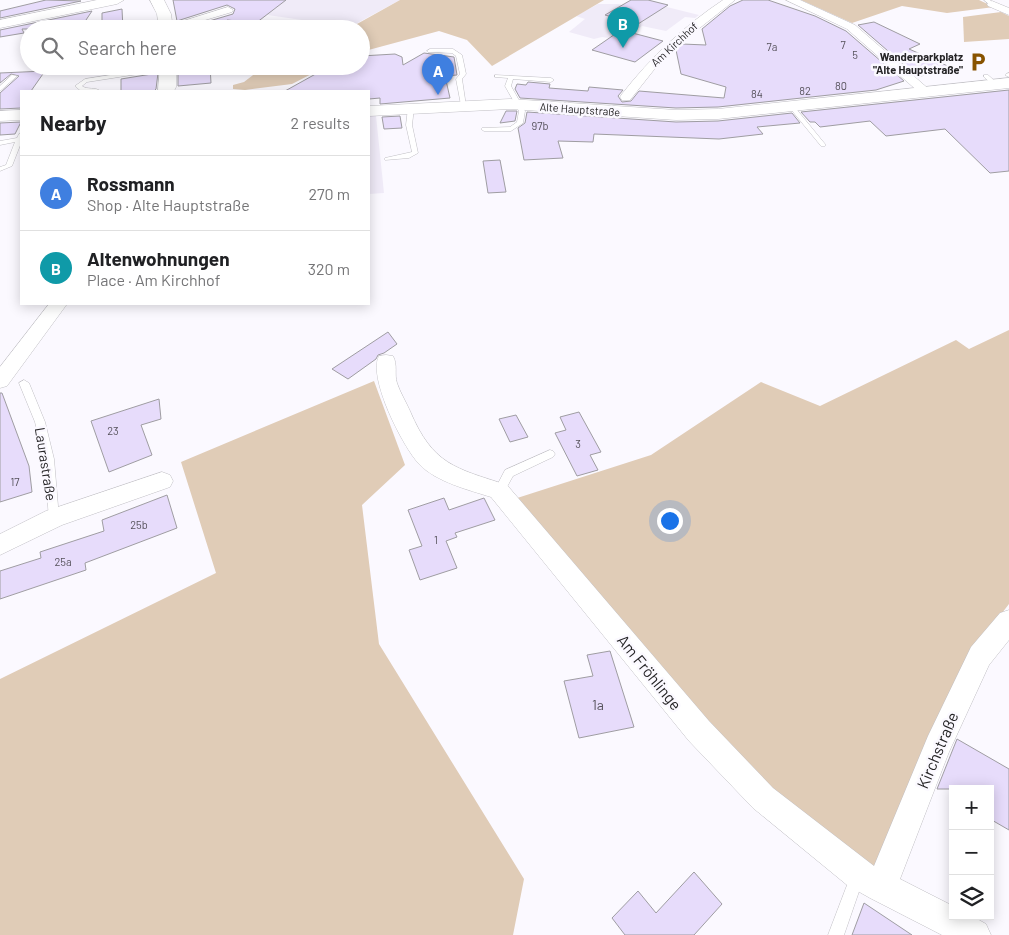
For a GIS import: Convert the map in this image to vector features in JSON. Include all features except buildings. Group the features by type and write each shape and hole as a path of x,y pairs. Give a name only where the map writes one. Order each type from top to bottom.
{"main road":[{"path":"0,24 117,0"},
{"path":"157,0 162,9 164,20"},
{"path":"169,75 170,90"},
{"name":"Alte Hauptstraße","path":"370,111 464,105 519,104 676,116 718,114 997,81"},
{"path":"0,116 20,114"}],"street":[{"name":"Am Kirchhof","path":"626,97 650,66 679,37 730,0"},
{"path":"791,0 826,14 850,27 925,91"},
{"path":"990,2 1009,12"},
{"path":"194,20 228,10"},
{"path":"0,381 57,305"},
{"path":"386,360 387,382 410,435 427,459 458,478 499,491"},
{"name":"Laurastraße","path":"0,545 54,518 162,481"},
{"name":"Am Fröhlinge","path":"499,491 699,731 763,798 870,880 976,935"},
{"name":"Kirchstraße","path":"870,880 938,746 980,656 1009,622"}],"lane":[{"path":"430,51 453,51 459,55 463,74 459,79 464,105"},
{"path":"83,90 78,86 85,81 121,75"},
{"path":"0,88 14,76"},
{"path":"497,76 551,80"},
{"path":"484,130 518,126 522,111 508,86 511,77"},
{"path":"791,106 823,145"},
{"path":"387,159 409,156 414,153 409,132 411,108"},
{"path":"0,143 19,141 10,166 0,169"},
{"name":"Laurastraße","path":"24,383 40,422 49,459 54,518"},
{"path":"499,491 509,473 550,454"},
{"path":"836,935 870,880"}],"shaded area":[{"path":"254,0 400,0 363,20 302,20 234,10"},
{"path":"400,0 604,0 492,66 467,40 439,31 370,50 370,20 364,20"},
{"path":"801,0 979,0 994,7 947,13 902,6 852,23"},
{"path":"598,4 618,4 645,10 655,4 699,15 695,18 685,17 666,31 642,26 622,40 602,37 594,39 569,32 585,19 576,16"},
{"path":"1001,12 1009,16 1009,39 964,42 963,17"},
{"path":"253,75 310,75 292,84 245,90 233,89 233,85 244,82"},
{"path":"370,116 376,116 384,193 370,194"},
{"path":"1009,330 1009,604 974,649 876,877 767,796 511,500 651,455 761,382 820,406 956,340 969,349"},
{"path":"374,381 405,465 362,505 379,644 524,879 513,935 0,935 0,679 216,573 181,462"}],"place":[{"name":"Altenwohnungen","path":"623,48"},
{"name":"Wanderparkplatz \"Alte Hauptstraße\"","path":"978,62"},
{"name":"Rossmann","path":"438,95"}]}
